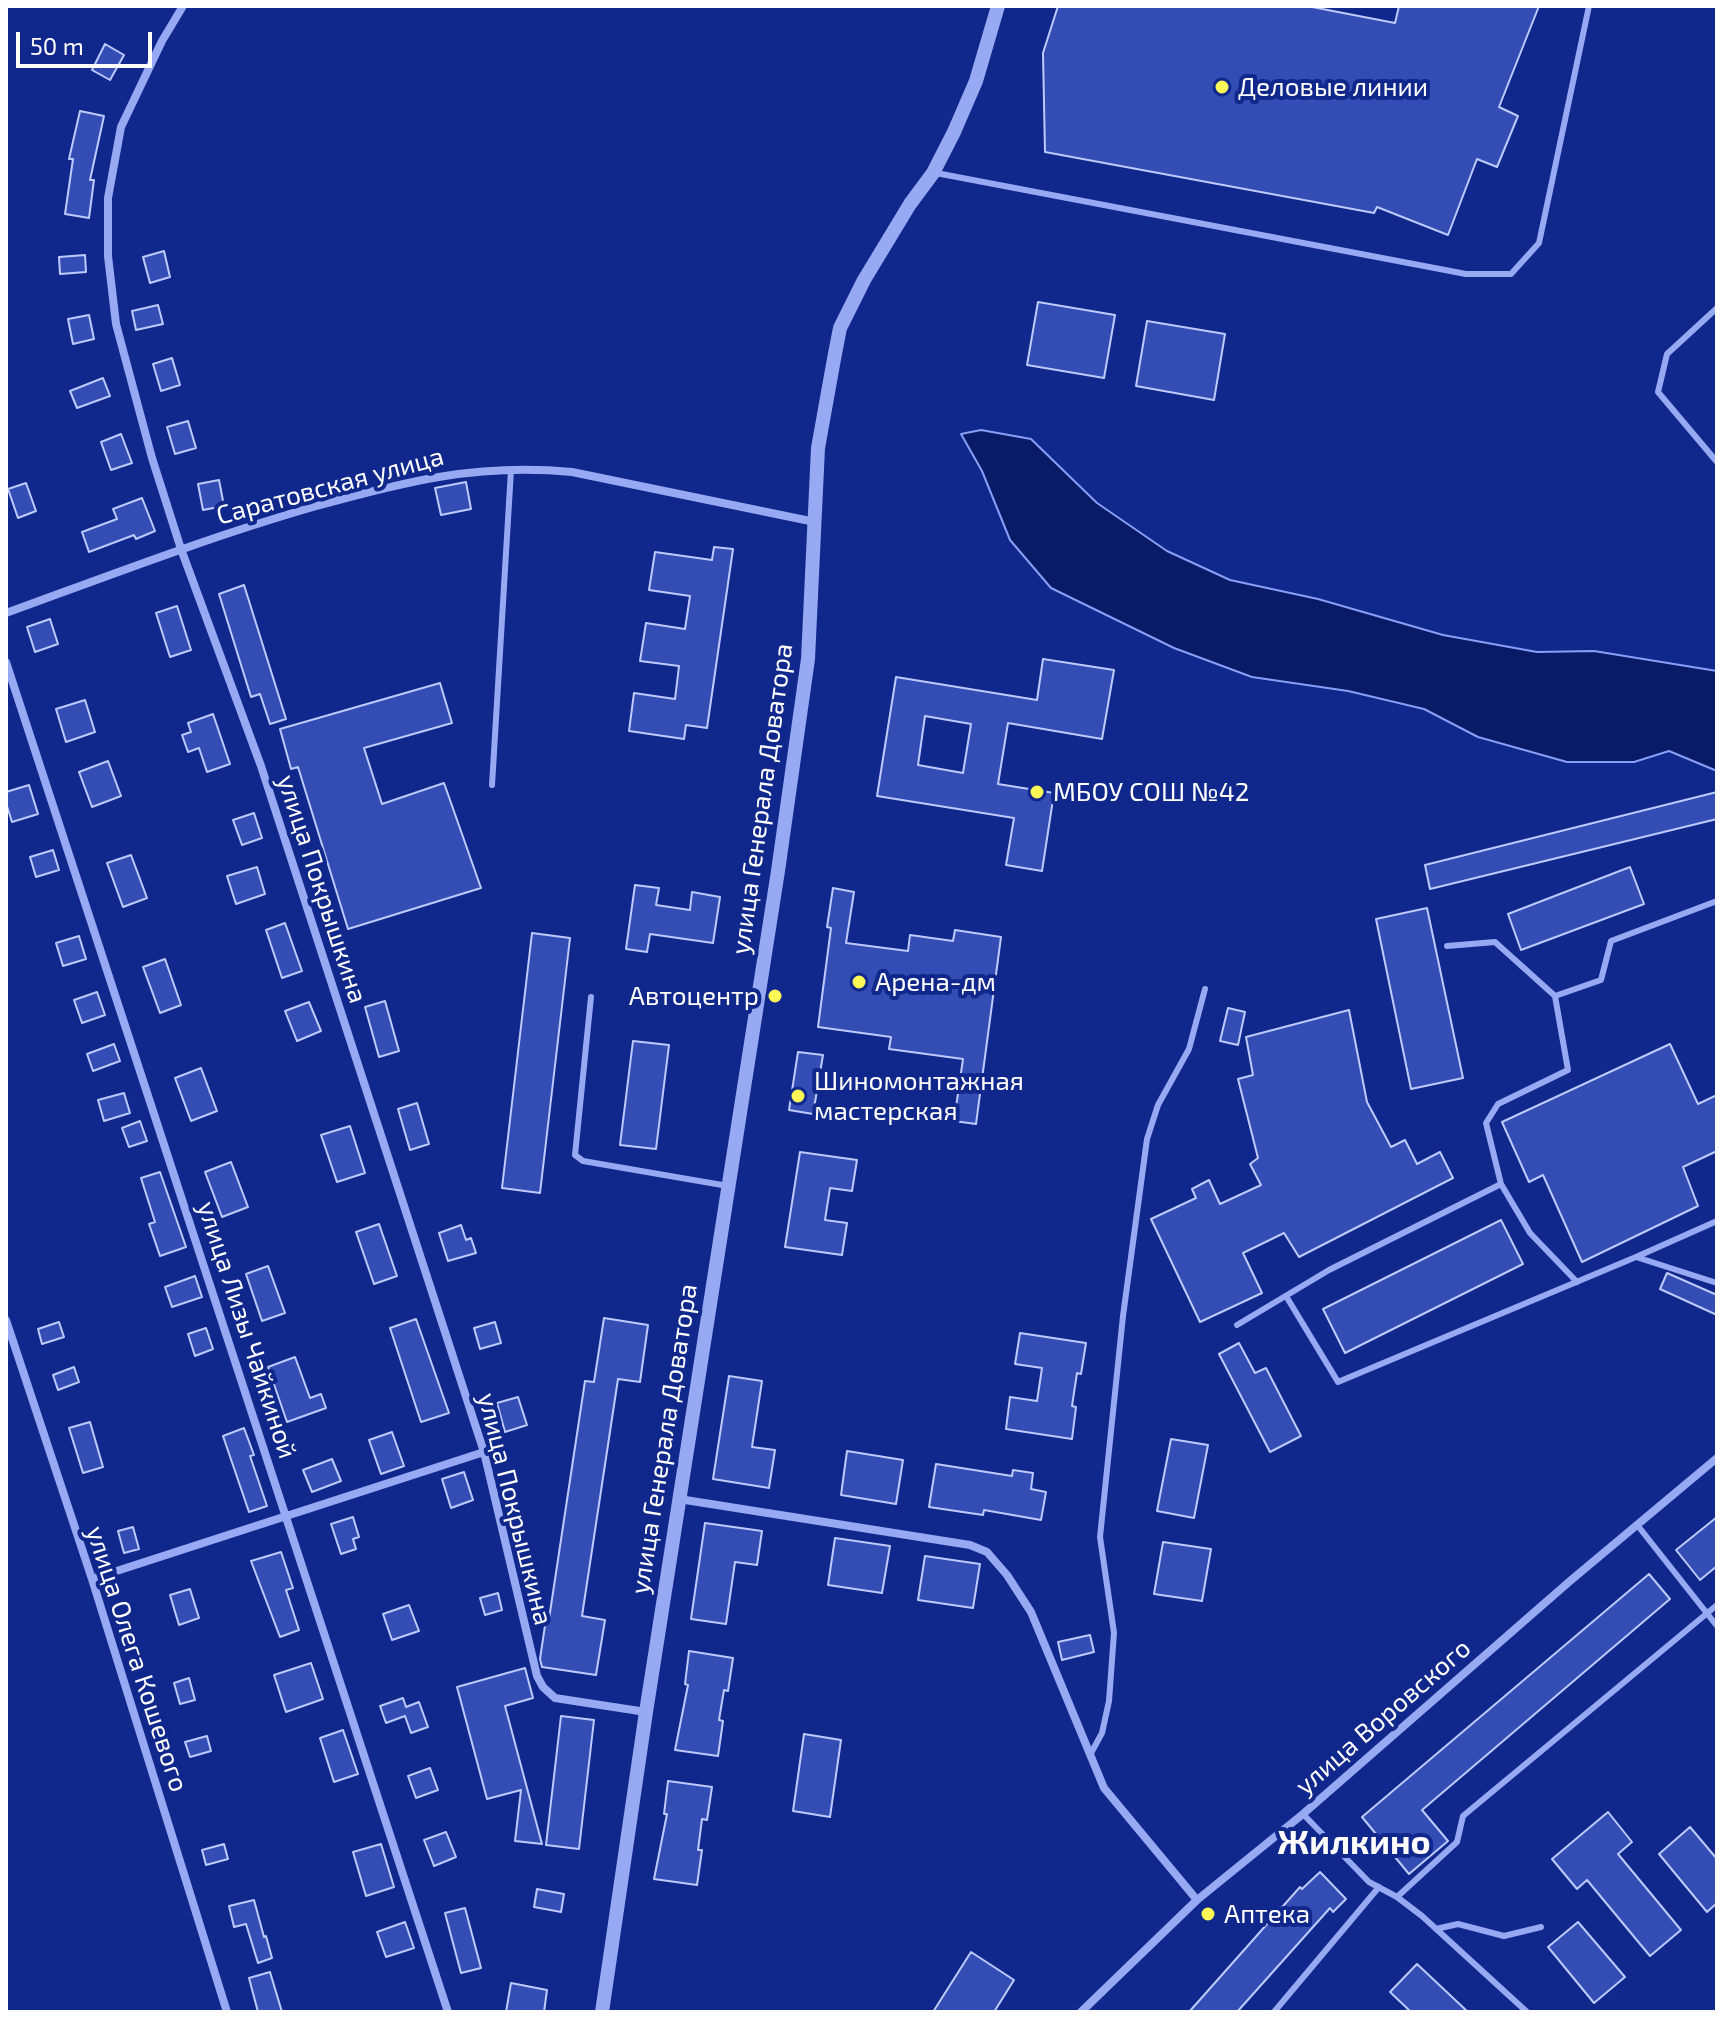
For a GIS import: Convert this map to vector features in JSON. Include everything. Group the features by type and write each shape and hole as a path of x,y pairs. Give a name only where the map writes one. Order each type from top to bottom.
{"street":[{"name":"улица Покрышкина","path":"183,6 162,41 121,127 108,198 108,256 116,324 152,458 181,549 261,766 484,1452 537,1676 555,1698 646,1712"},
{"name":"улица Генерала Доватора","path":"602,2012 808,659 818,448 840,328 864,280 910,204 933,173 954,132 976,81 998,6"},
{"name":"Саратовская улица","path":"6,613 255,524 403,482 464,472 572,472 816,522"},
{"name":"улица Лизы Чайкиной","path":"6,662 448,2012"},
{"name":"улица Олега Кошевого","path":"6,1320 92,1579 227,2012"},
{"path":"92,1579 484,1452"},
{"name":"улица Воровского","path":"1081,2012 1197,1900 1303,1814 1570,1581 1717,1458"},
{"path":"679,1499 970,1545 987,1552 1007,1575 1031,1612 1104,1788 1197,1900"}],"lane":[{"path":"933,173 1466,274 1511,274 1539,243 1589,6"},
{"path":"1717,308 1667,354 1658,392 1717,462"},
{"path":"492,785 511,470"},
{"path":"1555,996 1601,980 1611,941 1717,901"},
{"path":"1447,946 1495,942 1555,996 1568,1070 1498,1104 1486,1123 1501,1184 1530,1233 1577,1282"},
{"path":"1090,1755 1102,1733 1109,1701 1114,1633 1100,1537 1123,1316 1147,1139 1158,1105 1189,1049 1205,989"},
{"path":"591,997 575,1155 583,1161 728,1186"},
{"path":"1237,1325 1329,1270 1501,1184"},
{"path":"1286,1296 1338,1382 1717,1221"},
{"path":"1636,1257 1717,1283"},
{"path":"1638,1526 1709,1612 1717,1626"},
{"path":"1397,1897 1457,1842 1463,1816 1717,1605"},
{"path":"1303,1814 1369,1882 1397,1897 1436,1929 1527,2012"},
{"path":"1274,2012 1379,1887"},
{"path":"1436,1929 1458,1924 1504,1936 1541,1927"}],"shaded area":[{"path":"981,430 1031,439 1097,503 1167,551 1230,580 1318,599 1443,635 1537,652 1594,651 1717,671 1717,771 1669,751 1634,762 1567,762 1478,737 1424,709 1348,691 1252,677 1174,648 1051,588 1010,540 982,471 961,434"}],"building":[{"name":"Деловые линии","path":"1058,6 1307,6 1395,23 1399,6 1539,6 1499,107 1518,116 1497,167 1477,159 1448,235 1377,207 1374,213 1045,152 1043,53"},
{"path":"105,44 124,55 110,80 92,70"},
{"path":"80,111 104,116 90,180 94,180 89,218 65,214 73,159 69,159"},
{"path":"164,251 170,277 150,283 143,257"},
{"path":"85,255 86,272 60,274 59,257"},
{"path":"1038,302 1115,315 1104,378 1027,365"},
{"path":"158,305 163,324 136,330 132,311"},
{"path":"89,315 94,339 73,344 68,319"},
{"path":"1147,321 1225,334 1214,400 1136,386"},
{"path":"172,358 180,385 161,391 153,364"},
{"path":"103,378 110,396 77,408 70,391"},
{"path":"188,421 196,448 175,454 167,427"},
{"path":"121,434 132,463 111,470 101,442"},
{"path":"219,480 224,506 203,510 198,484"},
{"path":"466,482 471,509 441,515 435,488"},
{"path":"26,483 36,511 18,518 8,489"},
{"path":"142,498 155,531 136,539 134,535 89,552 82,532 117,519 113,509"},
{"path":"714,547 733,549 707,728 686,725 684,739 629,731 634,693 675,699 679,666 640,661 646,623 685,629 690,596 649,590 655,552 712,560"},
{"path":"244,585 286,719 270,724 260,694 251,697 219,594"},
{"path":"177,606 191,650 170,657 156,613"},
{"path":"50,619 58,644 35,652 27,627"},
{"path":"1043,659 1114,670 1102,739 1008,723 998,784 1054,793 1042,871 1006,865 1014,818 877,796 896,677 1037,700","holes":["925,716 971,724 963,773 918,765"]},
{"path":"440,683 452,723 364,748 382,804 444,783 481,888 348,929 298,767 291,769 280,729"},
{"path":"85,700 95,732 66,742 56,709"},
{"path":"213,714 230,764 207,772 199,748 188,752 182,735 191,732 188,723"},
{"path":"108,761 121,796 92,807 79,772"},
{"path":"29,785 38,814 12,822 6,792"},
{"path":"1717,792 1717,819 1430,889 1425,865"},
{"path":"254,813 262,838 242,845 233,820"},
{"path":"53,850 59,870 36,877 30,857"},
{"path":"131,855 147,898 123,907 107,863"},
{"path":"257,867 265,894 236,904 227,876"},
{"path":"1630,867 1644,904 1521,950 1508,914"},
{"path":"635,885 659,888 656,905 690,910 692,892 720,897 713,943 650,934 647,952 626,949"},
{"path":"833,888 854,892 846,943 908,951 910,935 953,941 955,930 1001,937 976,1124 954,1121 963,1059 889,1049 891,1037 818,1027"},
{"path":"1427,908 1463,1078 1411,1089 1376,919"},
{"path":"285,923 302,971 282,978 266,930"},
{"path":"532,933 570,938 540,1193 502,1188"},
{"path":"79,936 86,959 63,966 56,943"},
{"path":"165,959 181,1005 160,1013 143,967"},
{"path":"97,992 105,1015 82,1023 74,1000"},
{"path":"385,1001 399,1051 379,1057 365,1007"},
{"path":"309,1002 321,1031 297,1041 285,1011"},
{"path":"1228,1008 1245,1012 1238,1045 1220,1041"},
{"path":"1349,1010 1367,1102 1391,1147 1405,1140 1417,1164 1440,1152 1453,1178 1299,1257 1284,1233 1243,1253 1262,1293 1200,1322 1151,1219 1196,1198 1192,1189 1209,1180 1220,1204 1261,1185 1250,1164 1258,1158 1238,1079 1253,1075 1246,1037"},
{"path":"633,1041 669,1045 656,1149 620,1145"},
{"path":"114,1044 120,1061 93,1071 87,1054"},
{"path":"1670,1044 1698,1104 1717,1095 1717,1151 1683,1167 1698,1206 1582,1262 1543,1175 1529,1182 1502,1122"},
{"path":"798,1052 823,1055 813,1114 789,1110"},
{"path":"201,1068 217,1111 191,1121 175,1078"},
{"path":"124,1093 130,1113 104,1121 98,1100"},
{"path":"417,1103 429,1144 410,1150 398,1109"},
{"path":"140,1121 147,1141 129,1147 122,1128"},
{"path":"350,1126 365,1173 337,1182 321,1135"},
{"path":"800,1152 857,1160 852,1191 830,1188 825,1220 847,1223 842,1255 785,1247"},
{"path":"231,1162 248,1207 222,1217 205,1172"},
{"path":"160,1172 186,1247 160,1256 149,1224 155,1222 141,1178"},
{"path":"1501,1220 1523,1264 1345,1353 1323,1309"},
{"path":"379,1224 397,1276 374,1284 356,1232"},
{"path":"461,1225 466,1240 471,1238 476,1253 448,1261 439,1233"},
{"path":"268,1266 285,1313 262,1321 246,1274"},
{"path":"1667,1273 1717,1295 1717,1315 1660,1289"},
{"path":"195,1276 202,1297 172,1307 165,1287"},
{"path":"604,1318 648,1325 640,1382 618,1379 582,1616 605,1620 596,1675 542,1667 540,1659 546,1619 549,1619 585,1381 594,1382"},
{"path":"416,1319 449,1413 421,1422 390,1328"},
{"path":"59,1322 64,1337 42,1344 38,1329"},
{"path":"495,1322 501,1343 480,1349 474,1328"},
{"path":"206,1328 213,1349 195,1356 188,1334"},
{"path":"1020,1333 1086,1343 1072,1406 1076,1407 1072,1439 1006,1429 1010,1397 1037,1401 1042,1368 1015,1364"},
{"path":"1239,1343 1255,1373 1266,1368 1301,1436 1270,1452 1219,1354"},
{"path":"295,1357 310,1398 321,1394 326,1408 287,1422 268,1367"},
{"path":"74,1367 79,1382 58,1390 53,1375"},
{"path":"729,1376 762,1381 752,1447 775,1450 769,1488 713,1479"},
{"path":"518,1397 527,1425 505,1432 497,1403"},
{"path":"90,1422 103,1467 83,1473 69,1428"},
{"path":"244,1428 267,1506 249,1512 223,1436"},
{"path":"392,1432 404,1466 381,1474 369,1440"},
{"path":"1171,1439 1208,1445 1194,1518 1157,1511"},
{"path":"847,1451 903,1460 896,1504 841,1495"},
{"path":"332,1459 341,1481 312,1492 303,1470"},
{"path":"936,1464 1012,1476 1013,1470 1033,1473 1031,1489 1046,1492 1041,1520 984,1510 983,1515 929,1507"},
{"path":"464,1472 473,1500 451,1508 442,1479"},
{"path":"353,1517 359,1537 353,1539 356,1549 341,1554 331,1524"},
{"path":"1717,1517 1717,1566 1700,1580 1676,1550"},
{"path":"705,1523 762,1531 757,1565 735,1562 726,1624 691,1619"},
{"path":"133,1527 139,1549 124,1553 118,1531"},
{"path":"835,1538 890,1546 882,1593 828,1585"},
{"path":"1163,1542 1211,1549 1202,1601 1154,1594"},
{"path":"281,1552 293,1588 286,1590 299,1630 280,1637 251,1561"},
{"path":"925,1556 980,1564 973,1608 918,1600"},
{"path":"1649,1574 1670,1599 1422,1810 1448,1841 1409,1874 1362,1817"},
{"path":"190,1589 199,1618 179,1625 170,1595"},
{"path":"498,1593 502,1610 485,1615 480,1598"},
{"path":"409,1605 419,1631 392,1640 383,1614"},
{"path":"1090,1635 1094,1652 1062,1660 1058,1642"},
{"path":"689,1651 733,1658 719,1720 723,1721 718,1756 675,1750 688,1685 685,1684"},
{"path":"311,1663 323,1699 286,1712 274,1675"},
{"path":"525,1668 533,1698 505,1706 542,1844 515,1841 521,1790 487,1799 457,1687"},
{"path":"189,1678 195,1700 180,1704 174,1683"},
{"path":"403,1698 406,1707 419,1702 428,1727 411,1733 405,1716 386,1723 380,1706"},
{"path":"561,1716 594,1720 579,1849 546,1845"},
{"path":"343,1730 358,1774 334,1782 320,1738"},
{"path":"804,1734 841,1740 830,1817 793,1811"},
{"path":"207,1736 211,1751 190,1757 185,1742"},
{"path":"430,1768 438,1790 416,1798 408,1776"},
{"path":"668,1781 712,1787 707,1820 702,1819 697,1885 654,1879 667,1814 664,1814"},
{"path":"1608,1812 1632,1842 1618,1854 1681,1930 1650,1956 1587,1880 1577,1889 1552,1859"},
{"path":"1690,1827 1717,1859 1717,1903 1707,1912 1659,1854"},
{"path":"446,1832 456,1857 434,1866 424,1840"},
{"path":"224,1844 228,1859 206,1865 202,1850"},
{"path":"381,1844 394,1887 366,1896 353,1852"},
{"path":"1320,1872 1346,1899 1333,1912 1330,1908 1237,2012 1189,2012 1300,1887 1302,1889"},
{"path":"537,1889 564,1894 561,1912 534,1907"},
{"path":"254,1900 272,1958 258,1963 246,1924 234,1927 229,1906"},
{"path":"465,1908 481,1968 461,1973 445,1913"},
{"path":"405,1922 414,1948 386,1957 377,1932"},
{"path":"1578,1922 1625,1977 1594,2003 1548,1947"},
{"path":"971,1952 1014,1980 994,2012 933,2012"},
{"path":"1417,1964 1468,2012 1411,2012 1390,1992"},
{"path":"270,1972 282,2012 258,2012 249,1978"},
{"path":"511,1983 547,1990 544,2012 506,2012"}],"place":[{"name":"Деловые линии","path":"1222,87"},
{"name":"МБОУ СОШ №42","path":"1037,792"},
{"name":"Арена-дм","path":"859,982"},
{"name":"Автоцентр","path":"775,996"},
{"name":"Шиномонтажная мастерская","path":"798,1096"},
{"name":"Аптека","path":"1208,1914"}],"district":[{"name":"Жилкино","path":"1354,1843"}]}
